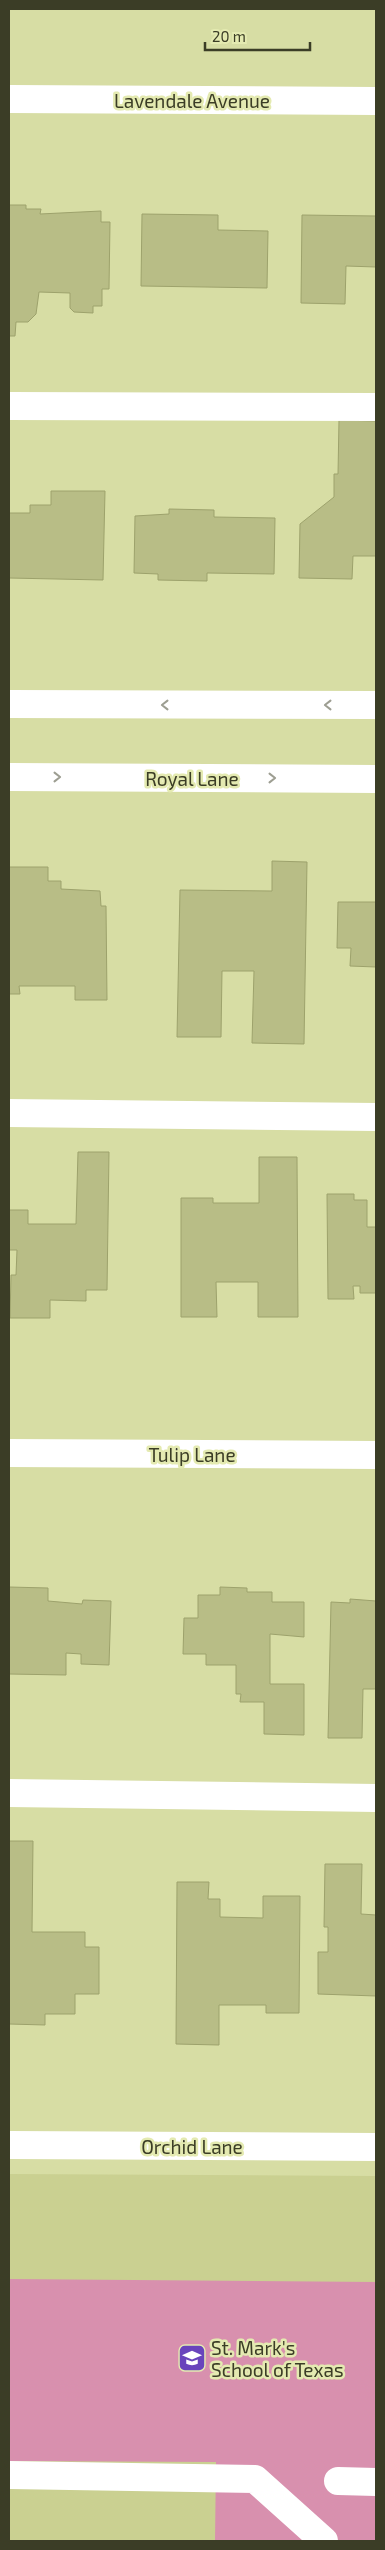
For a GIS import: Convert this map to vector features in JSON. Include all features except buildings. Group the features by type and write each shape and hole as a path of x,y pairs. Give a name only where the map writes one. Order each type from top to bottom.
{"street":[{"name":"Lavendale Avenue","path":"9,99 376,101"},
{"path":"9,406 376,407"},
{"path":"9,704 376,705"},
{"name":"Royal Lane","path":"9,777 376,779"},
{"path":"9,1113 376,1117"},
{"name":"Tulip Lane","path":"9,1452 376,1455"},
{"path":"9,1793 376,1798"},
{"name":"Orchid Lane","path":"9,2145 376,2147"},
{"path":"9,2475 255,2479 324,2541"},
{"path":"338,2481 376,2482"}],"shaded area":[{"name":"St. Mark's School of Texas","path":"9,2174 376,2176 376,2541 9,2541"},
{"path":"9,2279 376,2282 376,2541 215,2541 216,2462 9,2461"}],"place":[{"name":"St. Mark's School of Texas","path":"192,2358"}]}
